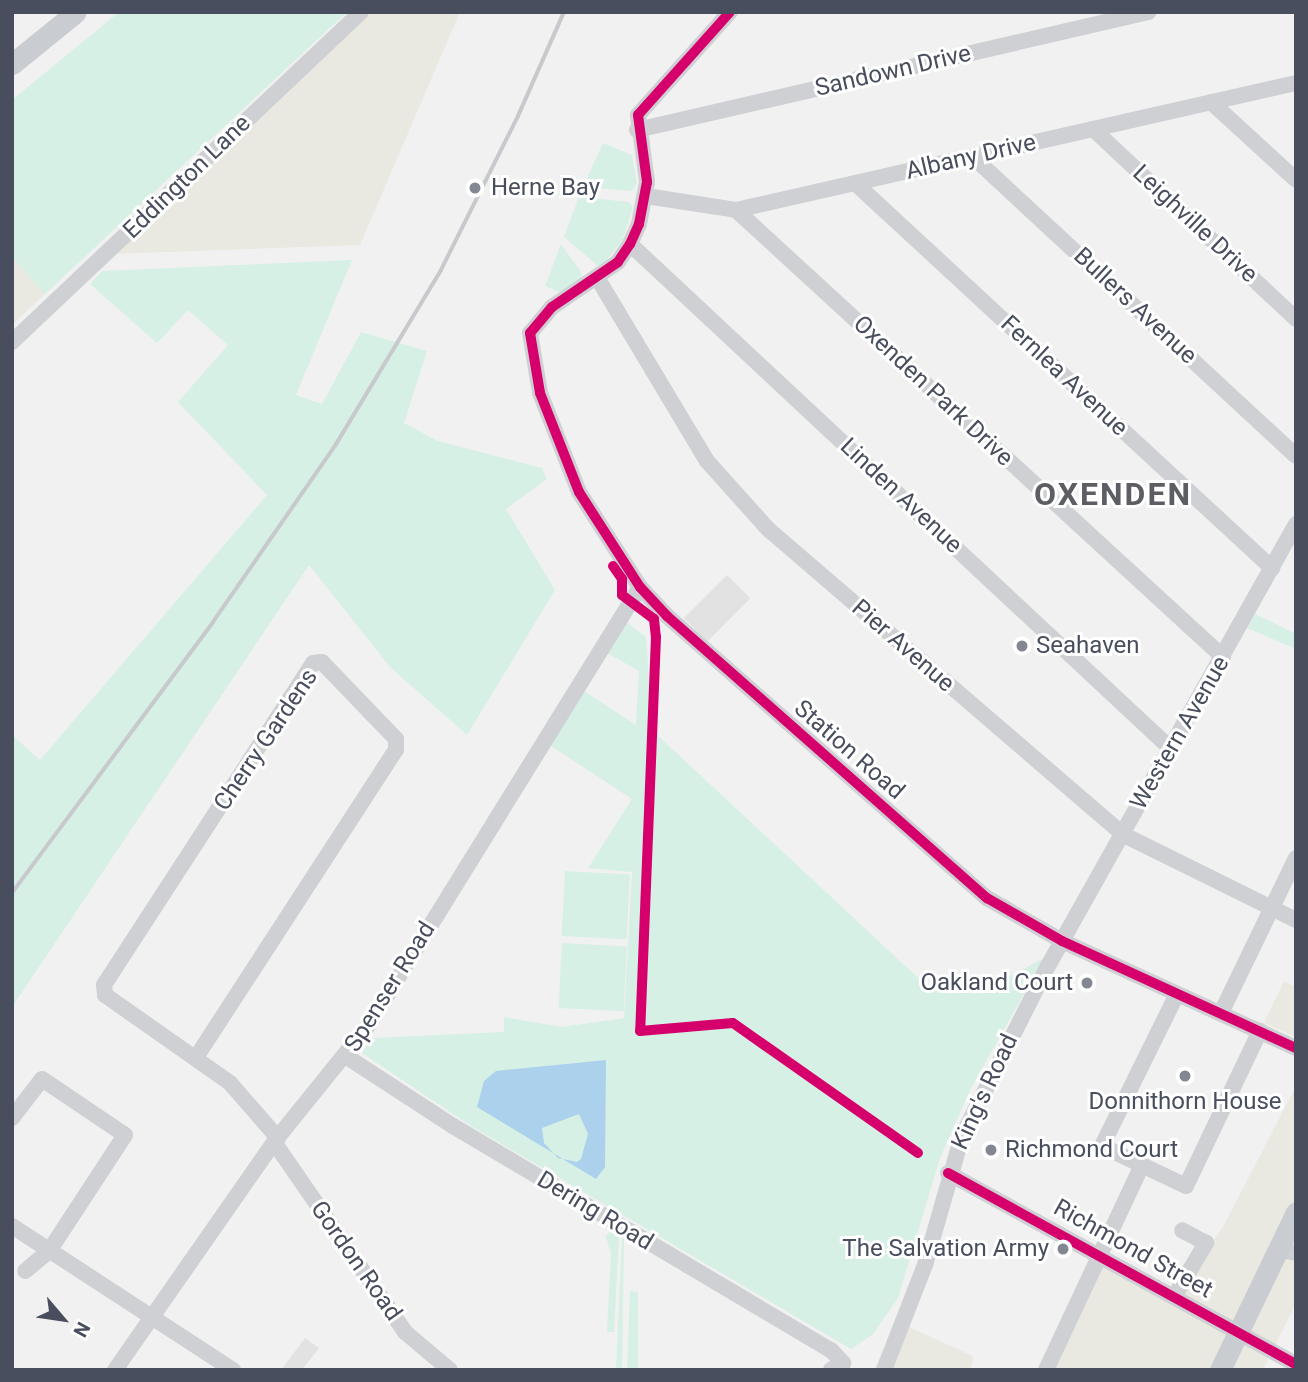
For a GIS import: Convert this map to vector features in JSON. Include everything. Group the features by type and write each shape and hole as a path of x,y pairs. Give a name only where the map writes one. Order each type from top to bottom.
{"main road":[{"path":"12,64 76,12"},
{"path":"1220,1370 1238,1331 1286,1251 1296,1212"}],"street":[{"name":"Eddington Lane","path":"12,342 361,12"},
{"path":"598,279 630,244 646,196 637,130 638,115 730,12"},
{"name":"Sandown Drive","path":"637,130 1149,12"},
{"name":"Albany Drive","path":"646,196 736,210 1296,83"},
{"path":"1211,102 1296,180"},
{"name":"Leighville Drive","path":"1093,129 1296,319"},
{"name":"Bullers Avenue","path":"973,157 1296,456"},
{"name":"Fernlea Avenue","path":"855,183 1272,568"},
{"name":"Oxenden Park Drive","path":"736,210 1223,657"},
{"name":"Linden Avenue","path":"630,244 1171,749"},
{"name":"Station Road","path":"598,279 552,307 530,333 540,393 557,443 579,492 640,587 703,650 987,898 1062,941 1296,1048"},
{"name":"Pier Avenue","path":"598,279 706,461 768,528 1122,834 1296,920"},
{"name":"Western Avenue","path":"1062,941 1296,524"},
{"name":"Spenser Road","path":"115,1370 154,1320 276,1140 347,1057 640,587"},
{"name":"Cherry Gardens","path":"197,1056 396,750 396,739 322,662 313,663 104,985 105,995 197,1056 230,1083 276,1140"},
{"path":"1221,1013 1296,858"},
{"name":"King's Road","path":"884,1370 925,1265 948,1173 962,1136 1062,941"},
{"path":"1177,994 1102,1146 1186,1185 1260,1031"},
{"name":"Dering Road","path":"347,1057 453,1126 831,1350 837,1366"},
{"path":"12,1118 42,1079 125,1135 49,1251 25,1271"},
{"name":"Gordon Road","path":"276,1140 405,1332 450,1370"},
{"path":"1046,1370 1142,1165"},
{"name":"Richmond Street","path":"948,1173 1175,1295 1296,1364"},
{"path":"12,1226 233,1370"},
{"path":"1175,1295 1206,1243 1182,1230"}],"shaded area":[{"path":"371,12 460,12 360,245 113,254"},
{"path":"12,257 45,294 12,325"},
{"path":"727,575 750,598 707,641 684,618"},
{"path":"1284,981 1296,987 1296,1037 1264,1023"},
{"path":"1296,1086 1296,1303 1263,1370 1038,1370 1091,1255 1175,1298 1224,1225"},
{"path":"898,1322 973,1356 971,1370 874,1370"},
{"path":"305,1338 319,1348 302,1370 281,1370"}],"green space":[{"path":"119,12 347,12 45,294 12,257 12,100"},
{"path":"603,143 632,155 637,183 632,191 583,187"},
{"path":"579,197 629,202 633,207 623,239 604,264 597,265 564,237"},
{"path":"561,244 581,272 581,280 559,292 545,286"},
{"path":"352,260 296,395 322,404 361,332 427,351 404,423 438,441 542,468 547,479 506,509 555,590 467,735 390,667 309,565 12,1007 12,735 40,760 267,495 178,402 228,345 188,310 157,343 90,284 102,271"},
{"path":"1255,614 1296,634 1296,649 1247,628"},
{"path":"625,621 646,637 653,731 931,990 999,982 1044,958 970,1090 940,1158 898,1298 873,1334 851,1349 471,1126 362,1053 372,1038 504,1032 504,1017 562,1027 624,1018 632,872 588,868 632,799 551,746 581,689 636,725 639,671 605,652"},
{"path":"565,871 630,874 627,939 562,936"},
{"path":"562,943 627,946 624,1011 559,1008"},
{"path":"612,1231 619,1237 614,1332 607,1332 611,1252 605,1236"},
{"path":"624,1236 622,1370 616,1370 622,1238"},
{"path":"630,1291 638,1292 638,1370 627,1370"}],"water":[{"path":"606,1060 605,1167 596,1179 563,1159 577,1162 581,1159 588,1134 579,1114 542,1128 544,1143 554,1153 477,1107 484,1081 496,1071"}],"railway":[{"path":"12,893 213,622 335,446 441,270 518,116 564,12"}],"cycle path":[{"path":"730,12 638,115 647,182 639,224 630,244 618,262 552,307 530,333 540,393 579,492 640,587 667,616 987,898 1062,941 1296,1048"},
{"path":"613,566 622,579 622,595 654,619 656,637 640,1031 733,1023 918,1153"},
{"path":"948,1173 1296,1364"}],"place":[{"name":"Herne Bay","path":"475,188"},
{"name":"Seahaven","path":"1022,646"},
{"name":"Oakland Court","path":"1087,983"},
{"name":"Donnithorn House","path":"1185,1076"},
{"name":"Richmond Court","path":"991,1150"},
{"name":"The Salvation Army","path":"1063,1249"}],"district":[{"name":"OXENDEN","path":"1113,494"}]}
